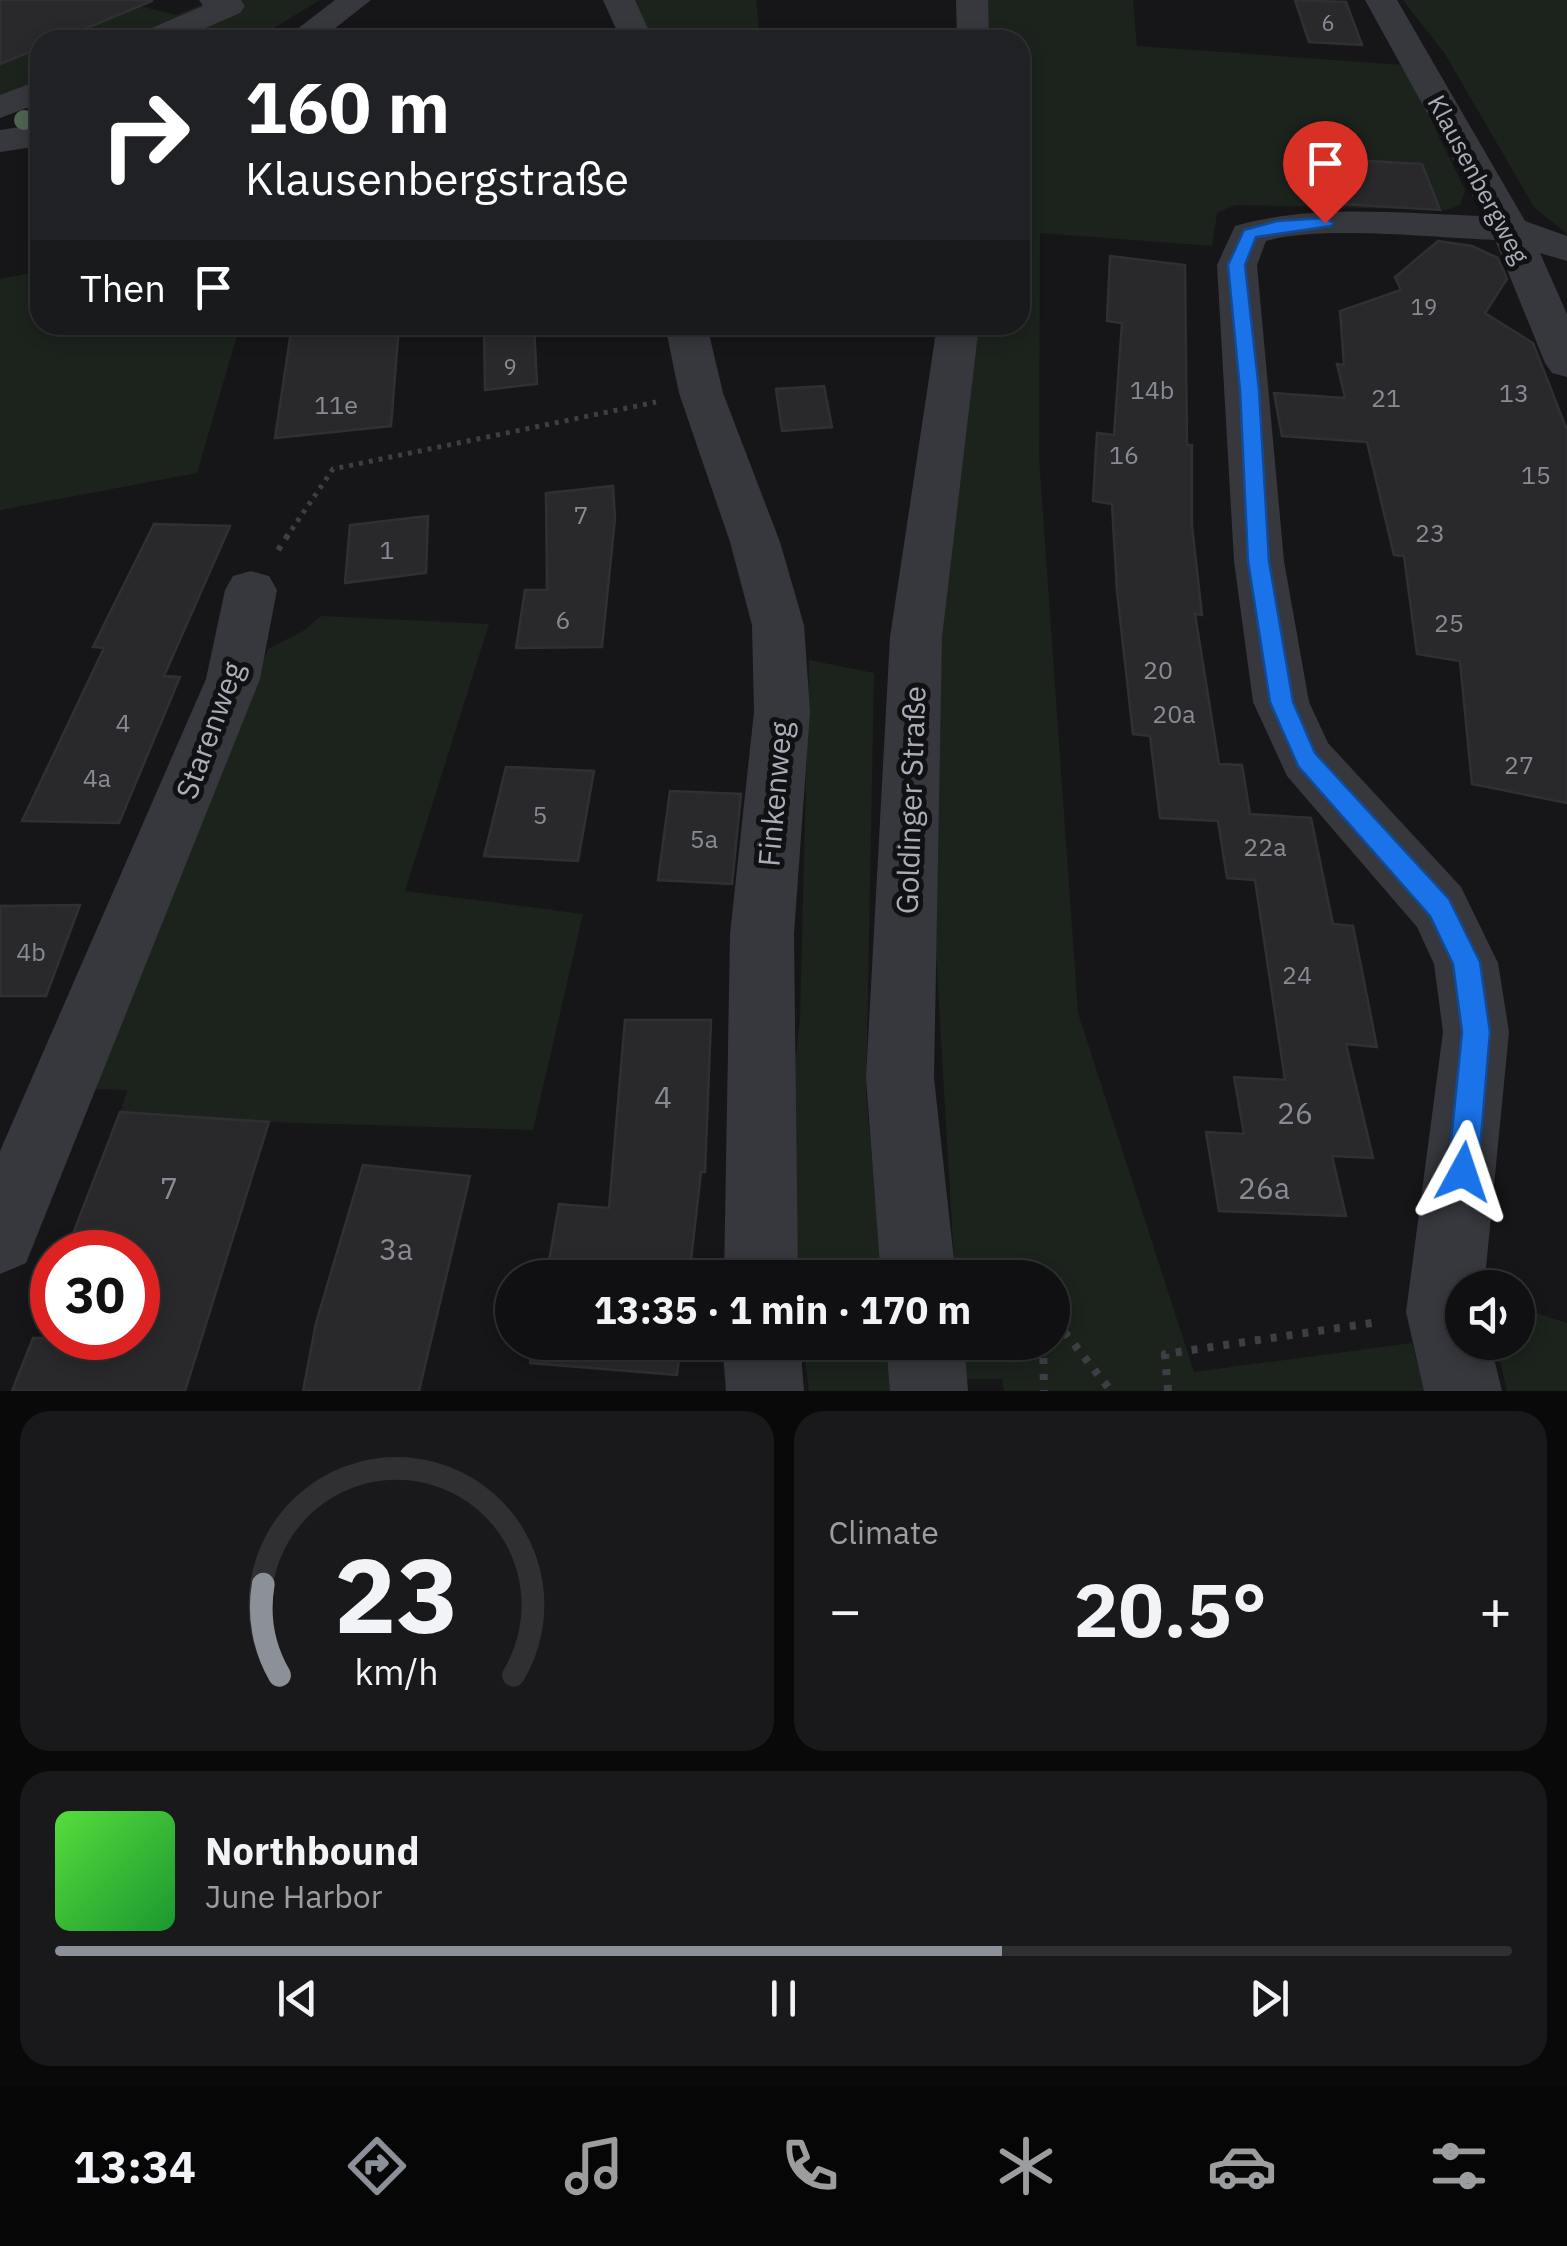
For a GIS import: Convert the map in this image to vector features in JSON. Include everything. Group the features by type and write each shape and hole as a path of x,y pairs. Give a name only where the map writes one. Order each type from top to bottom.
{"street":[{"path":"174,30 228,6 215,0"},
{"path":"313,30 356,0"},
{"path":"619,0 632,30"},
{"path":"972,0 973,30"},
{"name":"Klausenbergweg","path":"1381,0 1510,229 1567,363"},
{"path":"0,108 30,94"},
{"path":"0,142 30,137"},
{"path":"1463,1391 1444,1312 1476,1032 1466,962 1440,908 1306,759 1282,702 1258,561 1250,390 1237,265 1249,234 1277,226 1325,223 1510,229 1567,249"},
{"name":"Finkenweg","path":"688,335 701,392 754,542 778,625 782,712 762,934 761,1260"},
{"name":"Goldinger Straße","path":"917,1260 900,1078 916,637 957,335"},
{"name":"Starenweg","path":"0,1237 233,679 251,590"},
{"path":"762,1360 765,1391"},
{"path":"926,1360 929,1391"}],"path":[{"path":"251,590 333,469 701,392"},
{"path":"1168,1391 1165,1354 1444,1312"},
{"path":"1070,1339 1110,1391"},
{"path":"1043,1360 1044,1391"}],"shaded area":[{"path":"213,0 320,0 270,30 82,30 140,6 176,15"},
{"path":"630,0 756,0 759,30 647,30"},
{"path":"982,0 1133,0 1137,46 1404,65 1465,190 1460,205 1447,210 1235,205 1217,213 1212,246 1040,233 1039,458 1078,1013 1194,1372 1412,1343 1425,1391 1004,1391 1002,1379 961,1379 960,1360 1070,1360 1070,1260 954,1260 935,936 942,632 973,335 1030,335 1030,30 984,30"},
{"path":"1403,0 1567,0 1567,234 1534,207 1445,54"},
{"path":"30,52 30,88 0,101 0,64"},
{"path":"30,273 30,335 237,335 197,473 0,510 0,279"},
{"path":"321,616 489,624 405,891 583,914 533,1130 269,1122 120,1112 128,1090 93,1089 268,649 305,630"},
{"path":"809,660 874,673 866,1094 881,1260 794,1260 790,1111 800,1019"},
{"path":"1535,1313 1567,1323 1567,1391 1507,1391 1500,1360 1535,1360"},
{"path":"805,1360 891,1360 894,1391 809,1391"}],"building":[{"path":"0,0 152,0 82,30 30,30 30,52 0,64"},
{"path":"1295,0 1346,2 1362,45 1309,42"},
{"path":"1329,159 1422,164 1440,210 1343,204"},
{"path":"1438,241 1472,246 1498,258 1507,279 1485,313 1533,343 1567,430 1567,803 1472,784 1460,661 1417,654 1404,556 1394,555 1367,442 1282,436 1274,393 1345,398 1337,364 1344,365 1340,311 1401,290 1395,277"},
{"path":"1110,256 1185,265 1187,445 1192,445 1192,526 1202,615 1195,614 1219,764 1242,765 1250,814 1311,818 1333,924 1353,926 1377,1047 1346,1044 1373,1158 1332,1156 1346,1216 1219,1211 1206,1132 1244,1134 1234,1077 1285,1080 1255,880 1227,878 1218,821 1160,818 1150,736 1133,734 1112,504 1093,501 1097,433 1114,435 1122,323 1107,321"},
{"path":"290,335 398,335 391,426 275,438"},
{"path":"484,335 535,335 537,384 485,390"},
{"path":"824,386 832,427 782,431 776,389"},
{"path":"613,486 615,518 602,647 516,648 525,590 547,590 546,493"},
{"path":"428,516 426,573 345,583 350,525"},
{"path":"154,524 230,526 164,676 180,677 119,823 22,821 104,648 93,647"},
{"path":"506,767 594,771 578,861 484,856"},
{"path":"670,791 741,794 732,884 658,880"},
{"path":"80,905 46,996 0,996 0,906"},
{"path":"625,1020 711,1020 705,1172 701,1172 691,1260 549,1260 559,1204 609,1208"},
{"path":"120,1112 269,1122 185,1391 12,1391 30,1346 30,1360 160,1360 160,1230 74,1230"},
{"path":"363,1165 470,1176 419,1391 303,1391 316,1323"},
{"path":"531,1360 679,1360 677,1375 530,1363"}],"route":[{"path":"1325,223 1277,226 1249,234 1237,265 1250,390 1258,561 1282,702 1306,759 1440,908 1466,962 1476,1032 1463,1172"}]}
